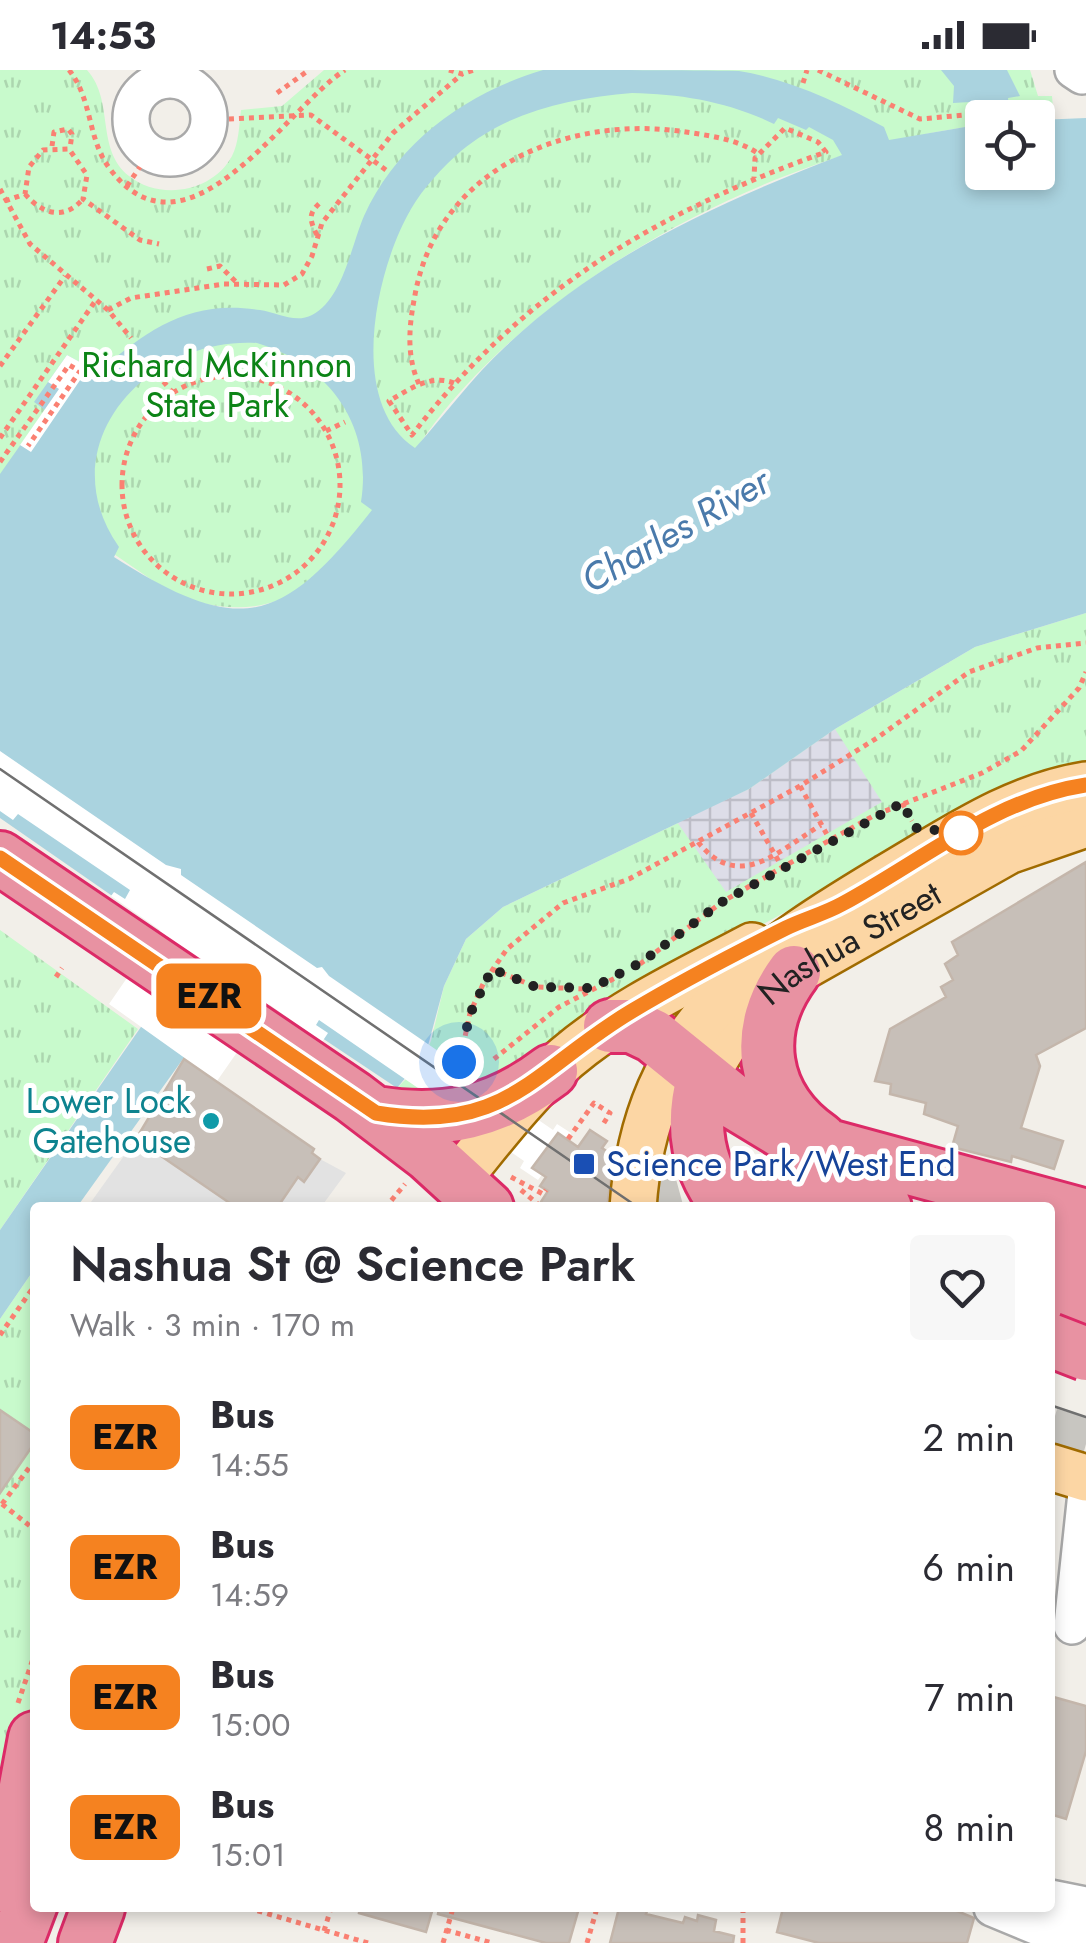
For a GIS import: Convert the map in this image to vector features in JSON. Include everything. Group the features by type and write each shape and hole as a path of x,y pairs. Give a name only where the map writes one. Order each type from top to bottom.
{"highway":[{"path":"0,858 137,964 246,1039 448,1200"},
{"path":"0,887 137,964"},
{"path":"794,972 777,994 768,1018 765,1042 771,1077 800,1124 853,1154"},
{"path":"601,1007 762,1122 811,1144 1033,1202"},
{"path":"246,1039 376,1113 417,1120 462,1116 502,1101 552,1071"},
{"path":"689,1067 700,1155 711,1182 745,1197 819,1191 861,1202"},
{"path":"376,1113 448,1200"},
{"path":"1055,1208 1086,1216"},
{"path":"1055,1252 1086,1257"},
{"path":"1055,1253 1086,1266"},
{"path":"1055,1297 1086,1306"},
{"path":"1055,1344 1086,1354"},
{"path":"8,1862 30,1761"},
{"path":"8,1862 30,1803"},
{"path":"16,1943 30,1907"},
{"path":"52,1943 64,1912"},
{"path":"84,1943 96,1912"}],"main road":[{"name":"Nashua Street","path":"689,1067 698,1020 735,982 840,906 991,816 1036,797 1086,785"},
{"name":"Nashua Street","path":"634,1202 647,1121 689,1067 718,1048 742,1016 794,972 1008,851 1052,832 1086,824"},
{"path":"448,1200 601,1007 840,906"},
{"path":"1055,1469 1086,1478"}],"street":[{"path":"142,78 171,80 194,88 208,108 209,120 201,143 188,153 165,158 150,152 134,132 131,120 142,78"},
{"path":"1072,1626 1086,1493"},
{"path":"1055,1899 1086,1905"},
{"path":"1002,1912 1057,1935 1086,1937"}],"path":[{"path":"69,70 85,96 103,160 126,186 168,200 204,193 257,154 292,115 345,70"},
{"path":"277,93 309,70"},
{"path":"449,70 462,74"},
{"path":"108,310 131,298 238,284 284,285 302,274 329,212 416,109 462,74 474,70"},
{"path":"802,83 807,70"},
{"path":"818,70 906,116 965,114"},
{"path":"209,120 310,115 386,170"},
{"path":"419,384 409,344 420,272 448,216 470,191 500,168 550,140 625,128 734,141 758,154"},
{"path":"454,383 442,379 419,384 389,401 412,435 454,383 521,317 573,276 650,227 754,178 826,152 818,142 785,128 758,154 752,164 754,178"},
{"path":"68,129 72,134 70,149 87,176 83,199 75,208 52,213 42,210 25,194 28,167 52,146 54,132 68,129"},
{"path":"330,146 336,135"},
{"path":"52,146 56,151 70,149"},
{"path":"126,186 150,152"},
{"path":"0,188 30,244 108,310 131,338"},
{"path":"5,201 25,194"},
{"path":"83,199 140,240 159,244"},
{"path":"317,235 310,221 311,210 322,201"},
{"path":"207,269 220,266 238,284"},
{"path":"0,366 65,276"},
{"path":"0,438 96,300"},
{"path":"0,462 69,365 80,371 28,446"},
{"path":"157,374 172,392"},
{"path":"245,376 292,394 326,430 337,457 337,513 318,550 287,579 260,590 233,594 204,590 178,580 155,564 138,542 124,502 124,460 134,434 151,410 172,392 208,379 245,376"},
{"path":"326,430 345,422"},
{"path":"456,1077 470,1014 492,969 532,924 563,902 629,879 800,786 877,738 970,672 1016,653 1086,643"},
{"path":"632,968 722,902 830,840 902,803 982,773 1021,751 1078,688 1086,672"},
{"path":"800,786 830,840"},
{"path":"902,803 916,828"},
{"path":"751,812 782,867"},
{"path":"698,842 715,861 734,868 752,866 822,825"},
{"path":"56,977 62,968"},
{"path":"492,969 601,1007"},
{"path":"486,1066 544,1018 601,1007 622,974"},
{"path":"568,1140 594,1102 610,1113 602,1126"},
{"path":"448,1200 543,1194 546,1190"},
{"path":"0,1334 30,1292"},
{"path":"30,1467 1,1506 30,1526"},
{"path":"261,1912 368,1943"},
{"path":"324,1931 331,1912"},
{"path":"443,1943 452,1912"},
{"path":"587,1943 596,1912"},
{"path":"743,1912 743,1943"},
{"path":"446,1930 492,1943"}],"green space":[{"name":"Richard McKinnon State Park","path":"0,70 87,70 101,96 108,139 119,165 142,184 170,190 199,185 223,168 236,145 241,110 282,106 324,70 1030,70 1038,96 1052,96 1052,100 965,100 965,128 910,137 835,158 761,186 688,220 618,261 553,307 494,357 444,411 341,553 323,572 287,597 234,607 181,596 165,589 0,476"},
{"path":"1086,613 1086,766 1015,787 640,991 472,1137 397,1088 420,1065 431,1041 444,986 466,939 503,907 749,789 835,729 975,647"},
{"path":"0,930 138,1029 0,1230"},
{"path":"30,1275 30,1724 0,1805 0,1319"}],"shaded area":[{"path":"835,729 882,802 726,892 677,822 749,789"},
{"path":"136,1139 230,1202 91,1202"},
{"path":"320,1159 346,1173 325,1202 281,1202 298,1177 305,1181"}],"water":[{"name":"Charles River","path":"543,70 739,71 777,80 832,101 884,127 889,140 965,127 965,190 1055,190 1055,119 1086,118 1086,613 975,647 835,729 749,789 503,907 466,939 444,986 426,1053 397,1088 238,982 81,1202 30,1202 30,1275 0,1319 0,1230 193,952 0,818 0,474 45,410 34,402 67,355 94,370 101,369 155,329 192,313 235,308 299,318 323,307 339,285 378,189 416,143 462,107","holes":["632,93 705,101 774,124 778,118 806,130 809,127 833,140 842,155 707,212 582,284 494,358 415,448 394,427 380,400 374,368 374,334 387,265 411,209 427,186 480,137 542,109","257,343 306,366 341,402 353,424 363,474 361,502 372,510 311,578 284,597 256,607 227,608 195,600 114,557 119,547 100,508 95,471 103,435 120,404 147,377 180,357 217,346"]},
{"path":"941,70 1007,70 1020,96 953,103 954,86"}],"pier":[{"path":"67,355 89,367 31,452 20,445 59,389 48,382"},
{"path":"0,751 166,865 181,869 181,875 317,968 322,967 329,976 553,1130 557,1124 571,1133 562,1146 644,1202 603,1202 549,1165 538,1180 520,1168 524,1161 319,1020 316,1025 328,1033 322,1042 270,1005 217,1081 109,1004 160,930 111,896 114,892 125,899 130,890 18,814 13,820 0,811"}],"building":[{"path":"1086,862 1086,1028 1036,1055 1040,1066 1021,1128 1063,1141 1054,1169 1012,1156 1011,1162 952,1147 958,1126 924,1114 926,1103 890,1094 891,1084 875,1081 890,1029 946,997 941,987 953,980 945,964 958,955 952,942"},
{"name":"Lower Lock Gatehouse","path":"184,1059 314,1149 312,1153 320,1159 304,1182 298,1177 281,1202 228,1202 136,1139"},
{"name":"Science Park/West End","path":"590,1130 607,1141 602,1148 614,1156 608,1202 541,1202 548,1191 540,1186 546,1177 532,1168 558,1133 578,1147"},
{"path":"0,1410 30,1431 30,1449 0,1493"},
{"path":"1055,1697 1086,1706 1086,1751 1066,1819 1055,1816"},
{"path":"359,1912 432,1912 426,1932"},
{"path":"578,1912 569,1943 546,1943 438,1914"},
{"path":"618,1912 647,1912 683,1923 685,1917 697,1921 698,1915 716,1920 714,1931 734,1936 733,1943 610,1943"},
{"path":"782,1912 960,1912 974,1918 967,1943 819,1943 777,1932"}],"tunnel":[{"path":"652,1202 696,1190 758,1186"},
{"path":"1055,1435 1086,1444"}],"tram line":[{"path":"0,769 630,1202"},
{"path":"1055,1407 1086,1417"}],"bus line":[{"name":"EZR","path":"0,858 24,870 376,1113 417,1120 439,1119 479,1111 525,1089 629,1012 790,926 840,906 991,816 1036,797 1086,785"}],"place":[{"name":"Lower Lock Gatehouse","path":"211,1121"},
{"name":"Science Park/West End","path":"584,1164"}],"route":[{"path":"459,1062 476,997 492,969 536,987 592,988 642,962 722,902 902,803 916,828 961,833"}]}
